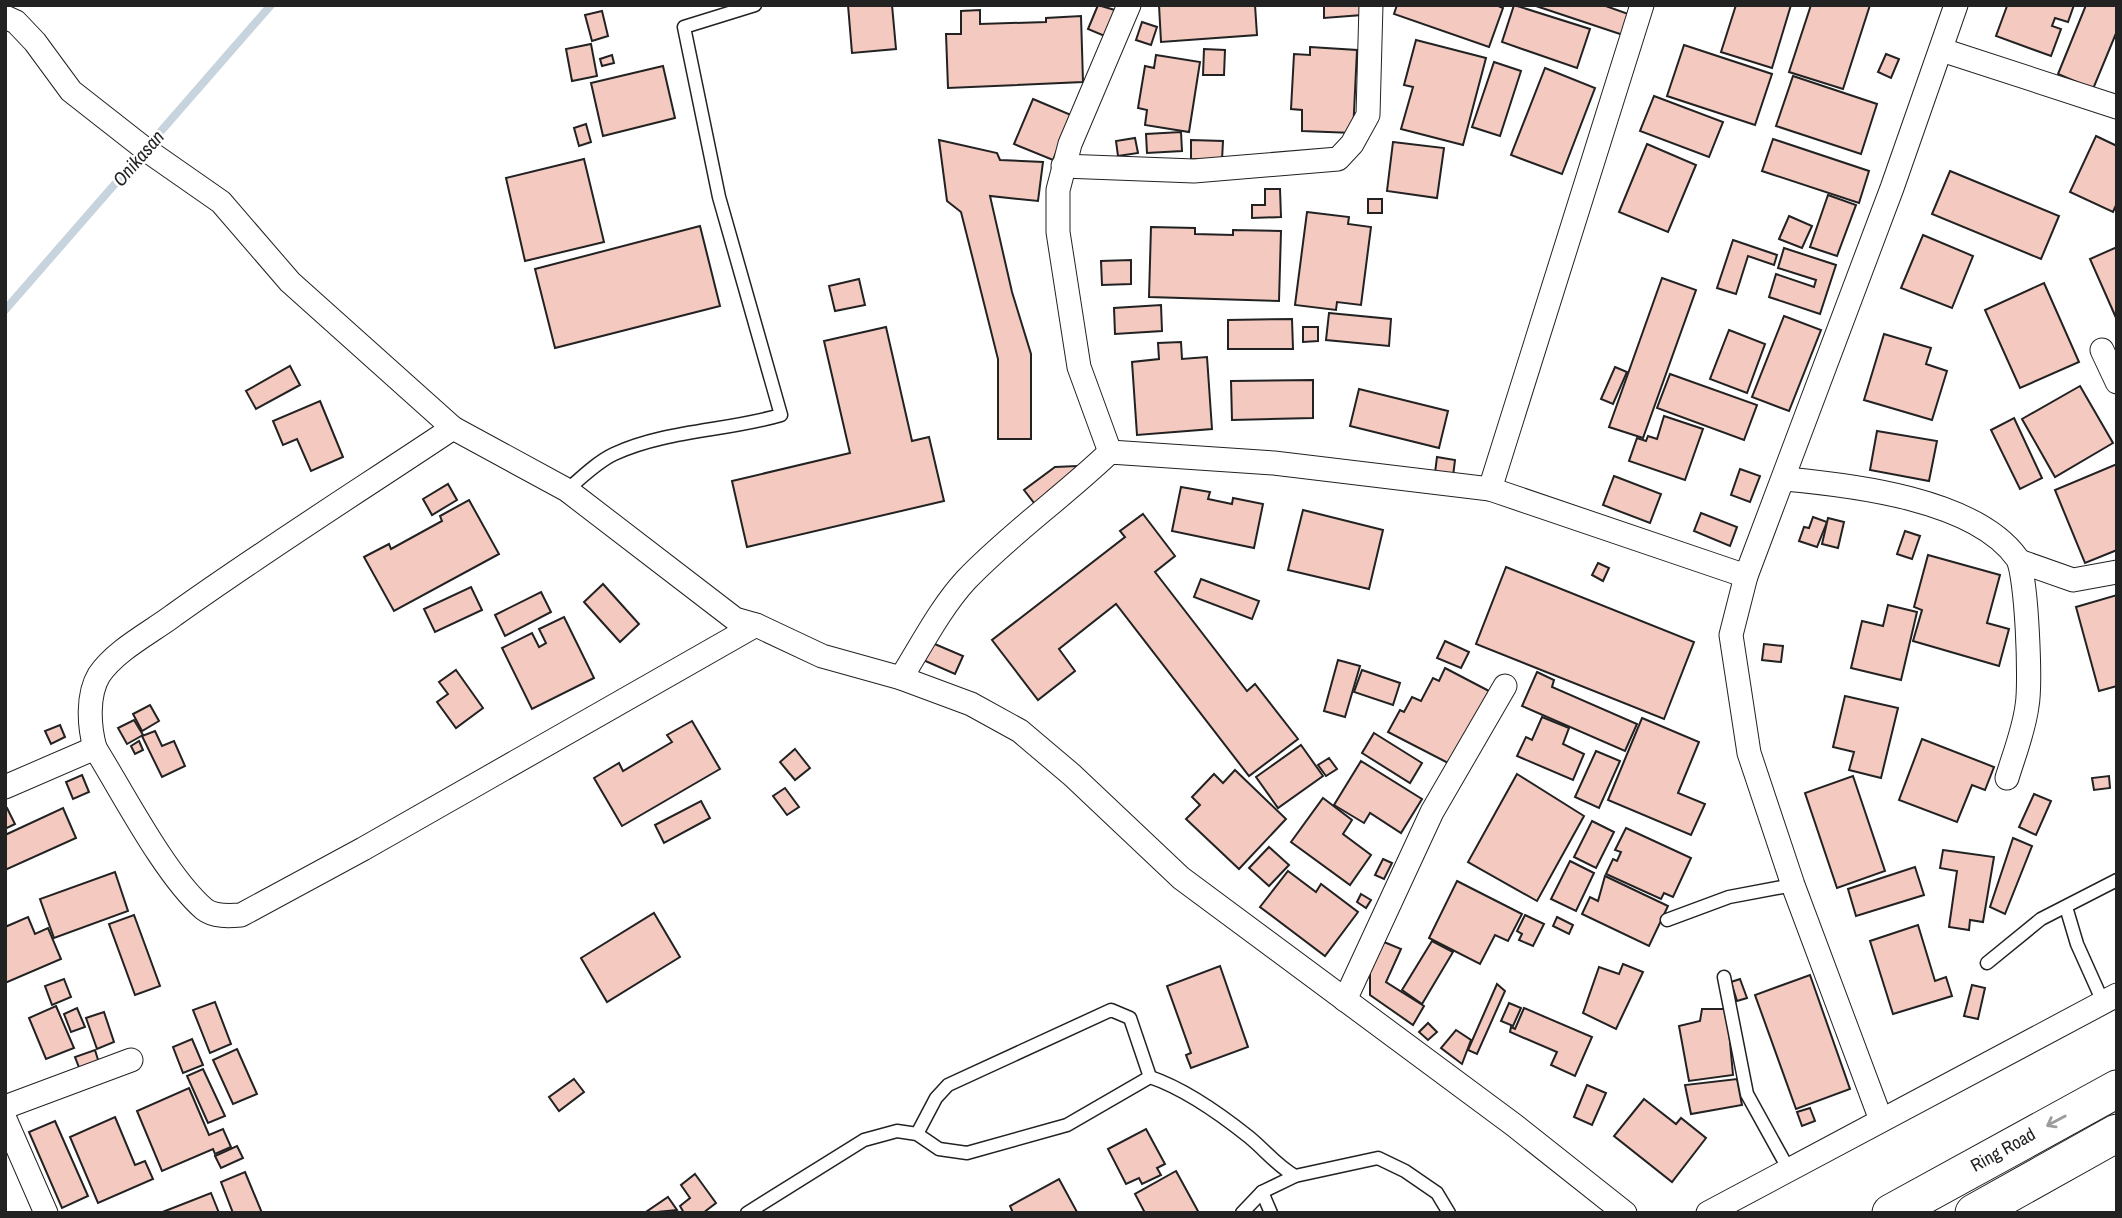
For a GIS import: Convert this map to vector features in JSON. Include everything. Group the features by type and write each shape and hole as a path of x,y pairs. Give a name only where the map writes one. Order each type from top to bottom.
{"main road":[{"name":"Ring Road","path":"1891,1213 2117,1089"},
{"path":"1974,1213 2117,1133"}],"street":[{"path":"1110,452 1079,367 1058,232 1058,190 1063,166 1129,5"},
{"path":"1063,166 1194,171 1338,159 1352,144 1368,115 1371,5"},
{"path":"1490,489 1642,5"},
{"path":"1881,1120 1793,885 1749,753 1739,704 1731,635 1746,576 1785,479 1942,50 1956,5"},
{"path":"5,17 16,22 35,42 71,91 145,149 221,202 290,282 453,428 567,490 735,619 756,625 822,656 901,678 971,704 1020,731 1072,775 1181,878 1514,1125 1625,1213"},
{"path":"1942,50 2117,107"},
{"path":"2102,350 2117,382"},
{"path":"453,428 220,583 115,657 98,676 90,709 90,729 95,748 177,877 206,911 223,916 241,915 756,625"},
{"path":"901,678 964,582 1022,525 1072,488 1110,452 1274,463 1490,489 1746,576"},
{"path":"1785,479 1842,484 1914,498 1975,524 2008,549 2019,561 2073,580 2117,572"},
{"path":"2007,778 2028,706 2026,608 2019,561"},
{"path":"1345,1000 1432,812 1505,686"},
{"path":"5,787 95,748"},
{"path":"1707,1213 2110,998"},
{"path":"5,1107 131,1060"},
{"path":"5,1119 47,1213"}],"lane":[{"path":"567,490 611,455 646,442 748,425 781,415 719,197 684,27 755,5"},
{"path":"1987,963 2019,934 2117,880"},
{"path":"1667,920 1729,897 1793,885"},
{"path":"2066,907 2077,944 2110,998"},
{"path":"1724,977 1747,1094 1789,1170"},
{"path":"917,1134 936,1098 948,1085 1111,1010 1130,1018 1150,1077"},
{"path":"747,1213 864,1140 897,1131 917,1134 939,1149 967,1153 1067,1125 1150,1077 1174,1085 1250,1138 1278,1166 1295,1176"},
{"path":"1242,1213 1262,1192 1295,1176 1378,1158 1405,1171 1437,1193 1450,1213"},
{"path":"1262,1192 1271,1213"}],"building":[{"path":"848,5 892,5 896,49 852,53"},
{"path":"1098,5 1118,11 1107,37 1088,29"},
{"path":"1159,5 1255,5 1257,35 1161,42"},
{"path":"1324,5 1362,5 1362,15 1324,18"},
{"path":"1397,5 1496,5 1503,8 1489,47 1394,14"},
{"path":"1514,5 1590,29 1577,68 1502,42"},
{"path":"1533,5 1603,5 1634,16 1626,36"},
{"path":"1736,5 1791,5 1772,68 1721,52"},
{"path":"1811,5 1870,5 1843,89 1789,72"},
{"path":"2074,5 2068,22 2055,18 2052,26 2061,29 2051,56 1996,36 2007,6"},
{"path":"2086,5 2117,5 2117,31 2093,89 2058,74"},
{"path":"980,10 980,24 1046,22 1046,18 1081,16 1083,82 948,88 946,34 961,34 961,11"},
{"path":"602,11 608,36 592,41 585,15"},
{"path":"1142,22 1157,27 1151,45 1136,40"},
{"path":"1416,40 1486,58 1463,145 1401,129 1413,87 1404,85"},
{"path":"591,44 597,76 572,81 566,49"},
{"path":"1684,45 1772,74 1755,125 1667,96"},
{"path":"1310,47 1357,50 1353,133 1302,131 1302,110 1291,109 1294,54 1310,55"},
{"path":"1204,49 1225,50 1224,75 1203,75"},
{"path":"1886,54 1899,59 1891,78 1878,72"},
{"path":"612,55 614,63 602,66 600,59"},
{"path":"1156,55 1200,62 1189,132 1145,125 1147,110 1138,108 1145,66 1154,68"},
{"path":"1494,62 1521,71 1500,136 1472,127"},
{"path":"663,66 675,118 603,136 591,83"},
{"path":"1545,68 1595,88 1562,174 1511,155"},
{"path":"1793,76 1877,104 1861,154 1776,126"},
{"path":"1654,96 1723,122 1709,157 1640,131"},
{"path":"1033,99 1071,115 1053,160 1014,144"},
{"path":"586,124 591,142 579,146 574,128"},
{"path":"1181,132 1182,151 1147,153 1146,134"},
{"path":"2096,136 2117,146 2117,203 2113,212 2070,192"},
{"path":"1135,138 1138,153 1118,156 1116,141"},
{"path":"1773,139 1869,171 1859,203 1762,171"},
{"path":"939,140 997,153 1000,160 1043,162 1038,201 990,196 1012,292 1031,354 1031,439 998,439 998,359 961,212 947,201"},
{"path":"1191,140 1223,141 1222,160 1191,159"},
{"path":"1393,142 1444,148 1437,198 1387,191"},
{"path":"1647,144 1696,165 1668,232 1619,212"},
{"path":"584,159 604,242 525,261 506,178"},
{"path":"1950,171 2059,216 2041,259 1932,214"},
{"path":"1265,189 1280,189 1281,217 1252,218 1252,205 1265,205"},
{"path":"1828,195 1856,205 1837,256 1810,247"},
{"path":"1368,199 1382,199 1382,213 1368,213"},
{"path":"1307,212 1349,217 1348,224 1371,227 1361,305 1337,302 1336,310 1295,305"},
{"path":"1789,216 1812,226 1802,248 1779,239"},
{"path":"700,226 720,306 555,348 535,269"},
{"path":"1151,227 1195,228 1195,234 1233,235 1233,230 1281,231 1279,301 1149,297"},
{"path":"1923,235 1973,256 1952,308 1901,288"},
{"path":"1733,240 1777,255 1774,265 1748,256 1736,294 1717,288"},
{"path":"2117,247 2117,320 2090,259"},
{"path":"1784,248 1836,265 1820,314 1769,297 1776,274 1814,287 1816,280 1778,268"},
{"path":"1131,260 1131,284 1102,285 1101,261"},
{"path":"1662,278 1696,290 1643,438 1609,427"},
{"path":"859,279 865,305 835,311 829,286"},
{"path":"2044,283 2079,362 2020,388 1985,310"},
{"path":"1161,305 1162,331 1115,334 1114,308"},
{"path":"1329,313 1391,319 1389,346 1326,340"},
{"path":"1784,316 1821,330 1789,411 1752,397"},
{"path":"1292,319 1293,349 1228,349 1228,320"},
{"path":"886,327 912,441 929,437 944,501 747,547 732,481 850,453 824,341"},
{"path":"1303,327 1318,327 1318,341 1303,342"},
{"path":"1729,330 1765,344 1747,393 1710,379"},
{"path":"1884,334 1931,348 1926,364 1947,371 1932,420 1864,400"},
{"path":"1181,342 1182,359 1207,357 1212,429 1137,435 1132,362 1159,359 1158,343"},
{"path":"290,366 300,385 256,409 246,391"},
{"path":"1615,367 1627,372 1613,404 1601,399"},
{"path":"1670,374 1757,405 1744,440 1657,408"},
{"path":"1313,380 1313,418 1232,420 1231,381"},
{"path":"2080,386 2113,443 2055,477 2022,419"},
{"path":"1359,389 1448,411 1439,448 1350,426"},
{"path":"320,401 343,457 311,471 297,439 283,445 273,421"},
{"path":"1664,416 1703,429 1685,480 1629,461 1637,438 1646,441 1648,436 1657,439"},
{"path":"2014,418 2042,478 2020,489 1991,430"},
{"path":"1877,431 1937,441 1929,481 1870,470"},
{"path":"1437,457 1455,460 1453,476 1435,473"},
{"path":"2117,464 2117,550 2085,563 2055,490"},
{"path":"1077,466 1076,479 1038,508 1024,490 1055,467"},
{"path":"1740,469 1760,476 1750,502 1731,495"},
{"path":"1614,476 1661,494 1650,523 1603,505"},
{"path":"448,484 457,500 432,515 423,499"},
{"path":"1181,487 1210,492 1208,499 1232,504 1233,498 1263,504 1254,548 1172,531"},
{"path":"469,500 499,554 394,611 364,557 389,544 391,549 442,521 440,516"},
{"path":"1303,510 1383,530 1369,589 1288,570"},
{"path":"1701,513 1737,527 1730,546 1694,531"},
{"path":"1143,514 1175,556 1155,572 1247,691 1255,684 1298,739 1249,776 1116,604 1059,649 1075,671 1038,700 992,640 1125,537 1120,531"},
{"path":"1813,517 1827,522 1817,547 1799,541 1804,527 1809,528"},
{"path":"1828,518 1844,522 1838,548 1822,544"},
{"path":"1905,531 1920,536 1912,559 1897,554"},
{"path":"1928,555 2000,575 1987,623 2009,629 1999,666 1913,641 1922,610 1914,607"},
{"path":"1598,563 1609,568 1603,581 1592,575"},
{"path":"1506,567 1694,642 1664,719 1476,644"},
{"path":"1201,579 1259,601 1252,619 1194,597"},
{"path":"603,584 639,624 620,642 584,602"},
{"path":"471,587 482,610 435,632 424,609"},
{"path":"541,592 551,612 505,636 495,615"},
{"path":"2117,595 2117,686 2099,691 2076,607"},
{"path":"1888,605 1917,612 1901,680 1851,668 1862,621 1883,626"},
{"path":"564,617 594,678 532,709 502,648 532,633 539,647 546,643 539,629"},
{"path":"1445,641 1469,652 1461,668 1437,658"},
{"path":"930,642 963,656 955,674 923,660"},
{"path":"1764,644 1783,646 1781,662 1762,660"},
{"path":"1338,660 1360,666 1345,717 1324,711"},
{"path":"1445,668 1489,691 1450,764 1388,732 1400,710 1404,712 1412,697 1421,701 1433,678 1439,681"},
{"path":"456,670 483,708 456,728 437,702 448,694 439,682"},
{"path":"1362,670 1400,683 1393,705 1354,692"},
{"path":"1537,672 1554,680 1552,687 1637,724 1625,751 1522,706"},
{"path":"1845,696 1898,708 1881,778 1849,770 1854,752 1833,747"},
{"path":"150,705 159,721 142,731 133,714"},
{"path":"1542,717 1569,728 1563,744 1584,754 1573,780 1517,756 1526,737 1532,740"},
{"path":"1642,718 1699,742 1678,793 1705,804 1691,835 1608,800"},
{"path":"134,720 143,735 127,744 118,728"},
{"path":"692,721 720,769 622,826 594,778 619,763 623,771 672,742 667,735"},
{"path":"60,725 65,737 51,744 45,731"},
{"path":"155,731 162,746 174,741 185,766 162,777 142,736"},
{"path":"1374,733 1422,763 1410,783 1362,753"},
{"path":"1922,739 1994,767 1985,790 1972,785 1957,822 1899,800"},
{"path":"139,741 143,750 135,754 131,746"},
{"path":"1301,745 1323,776 1278,808 1256,777"},
{"path":"795,749 810,768 795,780 780,762"},
{"path":"1596,751 1620,761 1599,808 1575,797"},
{"path":"1329,758 1337,769 1326,776 1318,765"},
{"path":"1361,761 1422,799 1401,833 1370,813 1364,823 1334,805"},
{"path":"1235,770 1286,819 1239,869 1186,819 1200,805 1192,797 1214,774 1223,783"},
{"path":"1517,774 1584,816 1537,901 1468,862"},
{"path":"82,775 89,792 73,799 66,782"},
{"path":"1853,776 1885,871 1837,888 1805,793"},
{"path":"2109,776 2110,788 2094,790 2092,778"},
{"path":"785,788 799,807 787,815 773,796"},
{"path":"2034,794 2051,801 2036,835 2019,827"},
{"path":"1323,798 1352,820 1343,834 1371,855 1350,885 1291,842"},
{"path":"701,801 710,818 664,843 655,825"},
{"path":"7,808 15,824 5,829 5,809"},
{"path":"63,808 76,838 5,870 5,835"},
{"path":"1592,821 1614,832 1596,868 1574,857"},
{"path":"1626,828 1691,858 1673,897 1664,893 1661,899 1606,874 1613,859 1617,861 1621,852 1615,850"},
{"path":"2013,838 2032,846 2005,914 1990,907"},
{"path":"1269,847 1289,865 1269,886 1249,868"},
{"path":"1943,850 1994,857 1983,922 1970,920 1969,930 1949,927 1957,871 1940,868"},
{"path":"1383,859 1392,863 1384,879 1375,875"},
{"path":"1570,861 1594,873 1576,911 1551,899"},
{"path":"1915,867 1924,895 1856,916 1848,889"},
{"path":"1288,871 1316,892 1321,884 1358,912 1325,956 1260,907"},
{"path":"115,872 128,911 54,938 40,899"},
{"path":"1605,876 1668,906 1649,946 1582,914 1590,897 1598,901"},
{"path":"1457,881 1522,914 1508,941 1495,935 1480,964 1429,938"},
{"path":"1361,894 1371,900 1366,908 1357,902"},
{"path":"654,913 680,957 607,1002 581,958"},
{"path":"134,915 160,986 135,995 109,924"},
{"path":"1525,915 1544,924 1533,946 1519,940 1522,934 1517,931"},
{"path":"28,917 35,934 48,928 61,959 5,983 5,927"},
{"path":"1557,917 1573,925 1569,934 1553,926"},
{"path":"1918,925 1935,981 1946,977 1952,996 1893,1014 1870,941"},
{"path":"1432,941 1453,952 1422,1004 1402,990"},
{"path":"1384,942 1401,949 1386,982 1424,1006 1413,1025 1370,995 1370,969"},
{"path":"1623,964 1643,972 1616,1029 1583,1013 1599,967 1619,974"},
{"path":"1220,966 1248,1047 1191,1068 1186,1055 1191,1053 1167,986"},
{"path":"1810,975 1850,1089 1796,1109 1755,995"},
{"path":"64,979 71,997 52,1005 45,986"},
{"path":"1740,979 1747,998 1737,1001 1731,982"},
{"path":"1497,984 1505,991 1477,1054 1468,1050"},
{"path":"1972,985 1985,988 1978,1019 1964,1016"},
{"path":"215,1002 231,1044 210,1053 193,1010"},
{"path":"1509,1003 1521,1008 1513,1026 1501,1021"},
{"path":"56,1006 74,1048 46,1059 29,1018"},
{"path":"77,1008 85,1027 71,1032 64,1014"},
{"path":"1524,1008 1592,1037 1575,1076 1551,1065 1557,1052 1510,1032 1511,1027 1515,1029"},
{"path":"1702,1009 1727,1009 1733,1075 1689,1081 1679,1026 1700,1021"},
{"path":"104,1012 114,1042 97,1049 86,1018"},
{"path":"1428,1023 1437,1032 1428,1040 1419,1032"},
{"path":"1456,1030 1471,1040 1462,1064 1441,1048"},
{"path":"192,1039 203,1065 183,1073 173,1047"},
{"path":"237,1049 257,1094 233,1104 213,1060"},
{"path":"95,1050 99,1063 80,1070 75,1057"},
{"path":"203,1069 225,1116 208,1123 187,1076"},
{"path":"574,1079 584,1092 559,1111 549,1097"},
{"path":"1737,1079 1742,1105 1691,1114 1685,1085"},
{"path":"1587,1085 1606,1093 1592,1125 1574,1117"},
{"path":"189,1088 209,1135 223,1129 231,1147 215,1154 213,1149 162,1171 137,1111"},
{"path":"1644,1099 1676,1124 1681,1118 1706,1138 1672,1182 1614,1136"},
{"path":"1810,1108 1815,1121 1802,1126 1797,1112"},
{"path":"115,1117 135,1165 145,1161 153,1179 98,1203 70,1137"},
{"path":"55,1121 88,1196 62,1208 29,1132"},
{"path":"1146,1129 1165,1164 1157,1168 1161,1175 1142,1184 1139,1178 1126,1184 1108,1149"},
{"path":"237,1146 243,1158 221,1168 215,1156"},
{"path":"1176,1171 1199,1213 1145,1213 1135,1194"},
{"path":"245,1172 262,1213 233,1213 221,1182"},
{"path":"695,1174 716,1203 703,1213 684,1213 680,1206 690,1198 681,1185"},
{"path":"1059,1179 1077,1212 1013,1213 1010,1206"},
{"path":"211,1193 219,1213 160,1213"},
{"path":"668,1197 677,1210 646,1212"}],"waterway":[{"name":"Onikasan","path":"5,310 271,5"}]}
